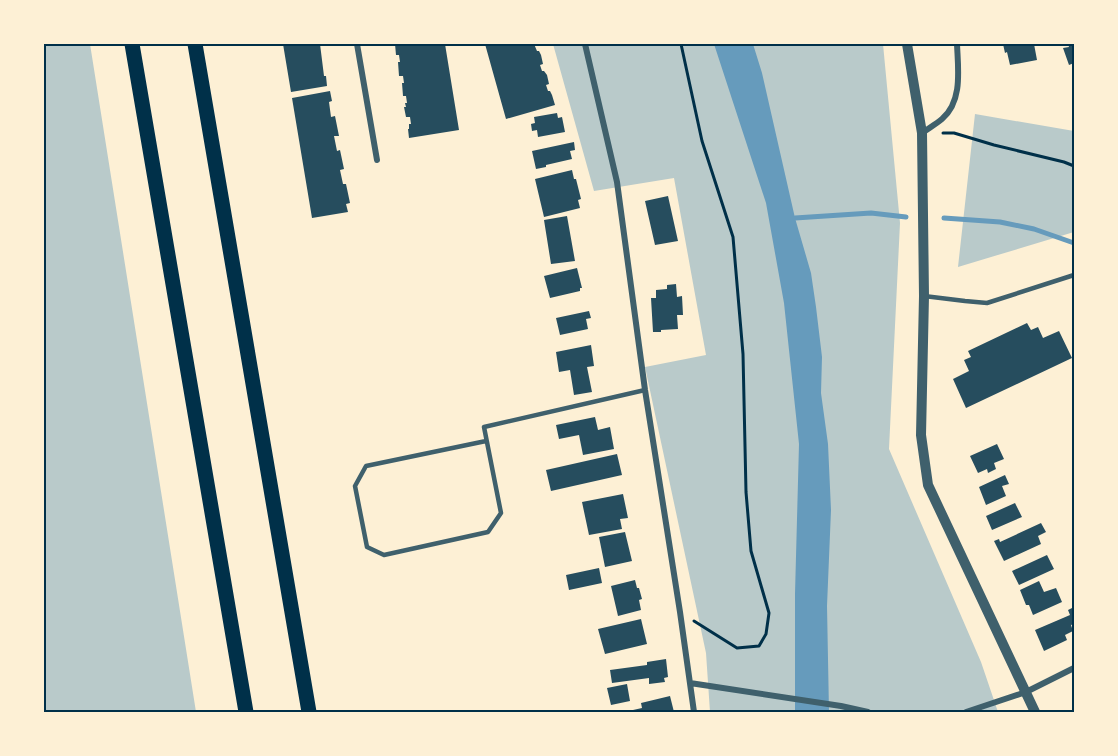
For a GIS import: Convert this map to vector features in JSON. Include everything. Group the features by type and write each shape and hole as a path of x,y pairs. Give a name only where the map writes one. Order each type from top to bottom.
{"highway":[{"path":"132,44 246,712"},
{"path":"195,44 309,712"}],"street":[{"path":"357,44 377,160"},
{"path":"585,44 617,182 645,390 694,712"},
{"path":"907,44 922,133 924,296 921,435 928,485 1035,712"},
{"path":"922,133 944,118 955,101 958,76 957,44"},
{"path":"966,712 1026,692 1074,668"},
{"path":"690,683 868,712"}],"lane":[{"path":"924,296 987,303 1074,275"},
{"path":"486,441 366,466 355,486 367,547 384,555 488,532 501,513 484,427 645,390"}],"path":[{"path":"680,612 737,648 759,646 766,634 769,613 751,551 746,492 743,354 733,237 702,141 681,44"},
{"path":"922,133 954,133 1074,166"}],"shaded area":[{"path":"44,44 90,44 196,712 44,712"},
{"path":"553,44 883,44 900,223 889,449 981,662 998,712 710,712 706,653 645,367 706,355 674,178 594,191"},
{"path":"975,114 1074,131 1074,232 958,267"}],"water":[{"path":"714,44 753,44 762,73 795,218 811,273 822,357 821,393 828,444 831,510 827,606 829,712 795,712 799,444 784,303 766,203"}],"building":[{"path":"283,44 320,44 327,86 291,92"},
{"path":"395,44 445,44 459,130 409,138 410,117 406,117 404,107 407,103 406,96 403,96 403,76 399,76 398,62 400,62 399,55 396,55"},
{"path":"485,44 534,44 541,55 543,64 540,65 542,71 547,75 549,84 546,85 555,105 506,119"},
{"path":"1003,44 1034,44 1037,60 1010,65"},
{"path":"1068,44 1074,44 1074,63 1069,65 1063,48 1069,47"},
{"path":"330,91 331,117 335,116 339,136 334,136 344,169 340,170 350,203 346,204 348,212 312,218 292,98"},
{"path":"557,113 558,118 562,117 565,132 538,137 537,130 532,131 531,124 535,123 534,117"},
{"path":"574,142 575,150 570,151 572,159 536,169 532,151"},
{"path":"572,170 581,199 578,200 580,208 544,217 535,179"},
{"path":"668,196 678,241 655,245 645,201"},
{"path":"567,216 575,261 551,264 544,220"},
{"path":"577,268 582,288 580,291 550,298 544,276"},
{"path":"676,284 677,297 682,296 683,315 677,315 678,329 653,332 651,298 656,298 656,290 667,289 667,285"},
{"path":"589,311 591,318 586,319 588,329 560,335 556,318"},
{"path":"1027,323 1031,330 1038,327 1043,338 1059,331 1072,358 966,408 953,379 969,371 964,360 971,357 968,351"},
{"path":"591,345 594,366 587,367 592,392 574,395 570,370 559,372 556,352"},
{"path":"595,417 598,430 610,427 614,449 583,455 579,435 559,439 556,425"},
{"path":"997,444 1004,459 994,463 996,469 988,473 987,469 978,473 970,456"},
{"path":"617,454 622,475 551,491 546,470"},
{"path":"1005,475 1009,484 1002,486 1006,496 986,505 979,487"},
{"path":"623,494 628,518 620,519 622,529 589,535 582,502"},
{"path":"1015,503 1022,517 992,530 986,516"},
{"path":"1041,523 1046,532 1038,536 1041,544 1004,561 994,541 999,539 1000,542"},
{"path":"625,532 632,561 605,567 599,537"},
{"path":"1047,555 1054,569 1019,585 1012,571"},
{"path":"599,568 602,583 569,590 566,575"},
{"path":"635,580 642,599 639,600 641,610 618,616 611,586"},
{"path":"1039,581 1044,592 1056,588 1062,602 1033,615 1020,590"},
{"path":"1074,607 1074,624 1071,625 1073,631 1065,635 1067,640 1044,651 1035,630 1070,615 1068,610"},
{"path":"641,619 647,644 605,654 598,629"},
{"path":"666,659 668,677 664,678 665,682 649,684 649,678 612,683 610,670 647,665 647,662"},
{"path":"627,684 630,701 611,705 607,688"},
{"path":"670,696 674,712 634,712 633,710 642,708 641,703"}],"waterway":[{"path":"795,218 871,213 906,217"},
{"path":"944,218 1000,222 1034,229 1074,243"}]}
